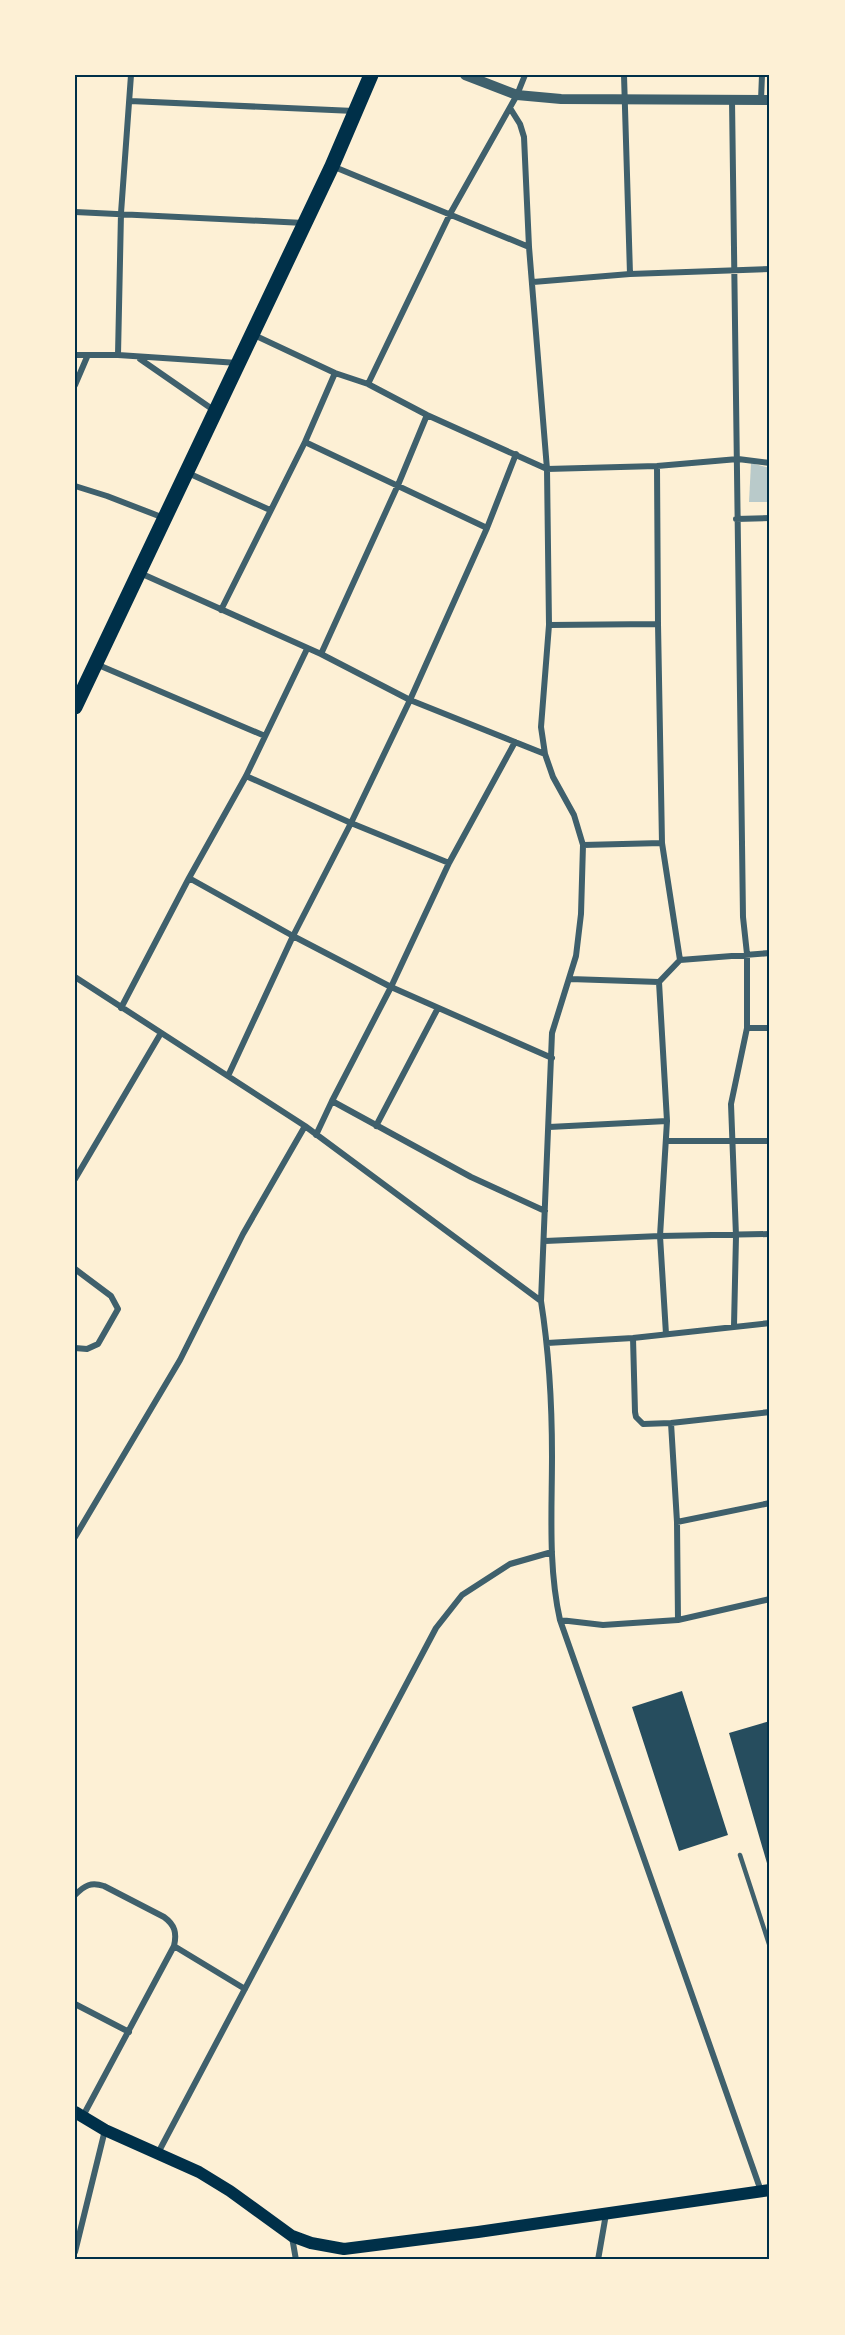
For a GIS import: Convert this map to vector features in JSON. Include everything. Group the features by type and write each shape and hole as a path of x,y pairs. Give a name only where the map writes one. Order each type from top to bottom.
{"main road":[{"path":"75,707 332,166 371,75"},
{"path":"79,2114 105,2130 199,2172 231,2191 291,2236 311,2243 344,2249 766,2191"}],"street":[{"path":"118,355 121,213 131,75"},
{"path":"465,75 517,95 624,101 766,100 762,75"},
{"path":"368,384 450,214 510,108 525,75"},
{"path":"624,75 630,274"},
{"path":"732,100 738,459 736,519 743,905 747,954 747,1028 731,1104 736,1236 734,1326"},
{"path":"130,101 354,111"},
{"path":"510,108 520,124 526,153 529,247 547,469 549,625 542,727 545,754 553,777 574,815 583,845 576,956 552,1033 541,1301 547,1343 552,1447 554,1592 560,1620 766,2191"},
{"path":"332,166 529,247"},
{"path":"75,212 304,223"},
{"path":"533,282 630,274 770,269"},
{"path":"252,334 335,373 368,384 427,415 547,469 657,466 738,459 770,463"},
{"path":"75,355 87,357 118,355 239,363"},
{"path":"75,386 87,357"},
{"path":"139,358 216,411"},
{"path":"221,610 305,442 335,373"},
{"path":"321,654 398,485 427,415"},
{"path":"305,442 487,528"},
{"path":"228,1076 293,936 410,700 487,528 516,454"},
{"path":"657,466 662,843 680,960"},
{"path":"188,473 270,510"},
{"path":"75,486 164,518"},
{"path":"736,519 770,518"},
{"path":"138,572 307,650 321,654 410,700 545,754"},
{"path":"549,625 658,624"},
{"path":"121,1008 246,776 307,650"},
{"path":"96,664 265,736"},
{"path":"316,1135 391,987 449,863 515,742"},
{"path":"246,776 351,823 449,863"},
{"path":"583,845 662,843"},
{"path":"189,878 391,987 552,1058"},
{"path":"666,1334 660,1236 667,1121 659,982 680,960 770,953"},
{"path":"75,976 305,1126 541,1301"},
{"path":"570,979 659,982"},
{"path":"376,1126 438,1008"},
{"path":"747,1028 770,1028"},
{"path":"75,1179 161,1033"},
{"path":"332,1101 471,1177 545,1211"},
{"path":"549,1127 667,1121"},
{"path":"75,1537 180,1360 243,1234 305,1126"},
{"path":"667,1141 770,1141"},
{"path":"545,1241 770,1234"},
{"path":"75,1269 111,1296 118,1310 98,1344 87,1349 75,1348"},
{"path":"547,1343 633,1338 770,1323"},
{"path":"633,1338 636,1417 643,1424 770,1412"},
{"path":"671,1423 677,1522 678,1620"},
{"path":"677,1522 770,1503"},
{"path":"158,2154 436,1628 462,1595 491,1576 510,1564 552,1552"},
{"path":"560,1620 603,1625 678,1620 770,1599"},
{"path":"75,1895 84,1886 94,1883 104,1886 171,1922 176,1937 174,1946 129,2032 79,2114"},
{"path":"174,1946 245,1989"},
{"path":"75,2004 129,2032"},
{"path":"75,2252 105,2130"},
{"path":"598,2260 606,2214"},
{"path":"291,2236 296,2260"}],"lane":[{"path":"740,1855 770,1947"}],"shaded area":[{"path":"751,463 770,468 770,502 749,502"}],"building":[{"path":"682,1691 728,1835 679,1851 632,1707"},
{"path":"770,1721 770,1870 769,1870 729,1733"}]}
